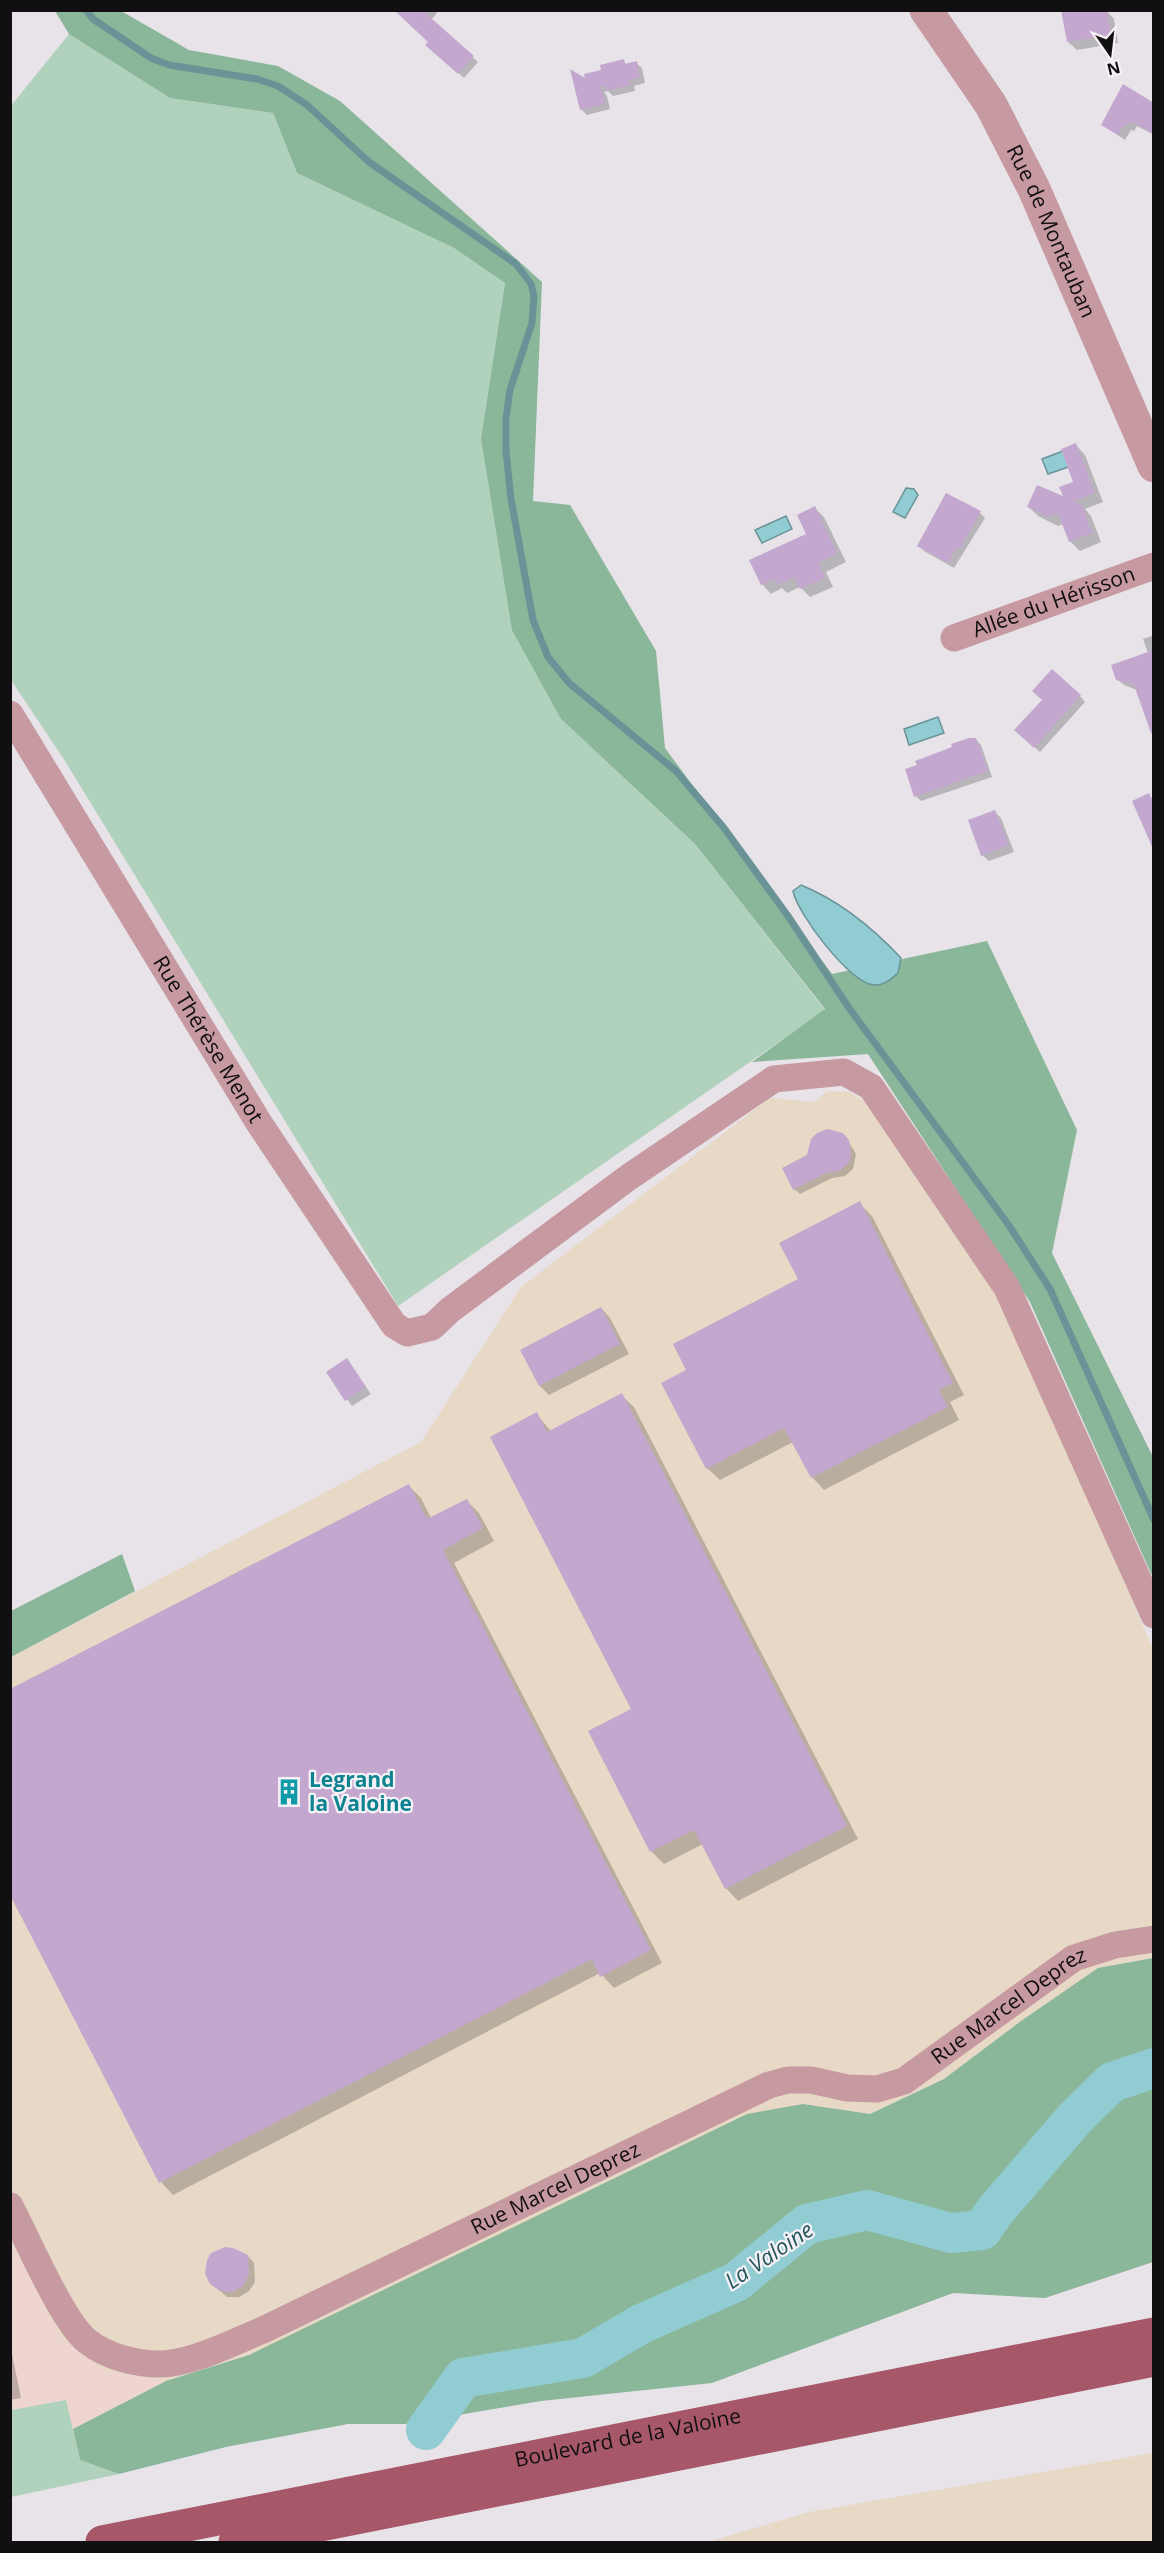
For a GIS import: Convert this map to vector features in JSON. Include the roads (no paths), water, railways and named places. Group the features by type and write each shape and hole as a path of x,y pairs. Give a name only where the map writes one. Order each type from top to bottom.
{"main road":[{"name":"Boulevard de la Valoine","path":"102,2542 1154,2334"},
{"name":"Boulevard de la Valoine","path":"235,2542 1154,2360"}],"street":[{"name":"Rue de Montauban","path":"926,10 991,105 1028,179 1154,465"},
{"name":"Allée du Hérisson","path":"954,638 1154,566"},
{"name":"Rue Thérèse Menot","path":"10,714 259,1123 394,1325 407,1333 432,1327 450,1310 629,1177 774,1078 844,1072 871,1087 1007,1288 1154,1615"},
{"name":"Rue Marcel Deprez","path":"10,2206 64,2311 86,2340 114,2357 161,2364 190,2358 209,2353 265,2329 769,2085 788,2080 811,2080 847,2088 877,2089 904,2081 1074,1958 1115,1945 1154,1939"}],"water":[{"path":"1071,448 1080,463 1048,474 1042,459"},
{"path":"906,488 914,489 918,495 905,518 893,512"},
{"path":"786,516 792,529 762,543 755,530"},
{"path":"938,717 944,733 909,745 904,729"},
{"path":"801,885 842,907 879,936 901,958 898,973 887,982 874,985 864,982 852,973 826,946 804,915 793,891"}],"waterway":[{"path":"86,10 93,19 151,58 169,65 257,79 278,86 307,105 369,162 516,264 531,284 534,296 532,323 510,390 506,418 506,451 511,499 533,620 548,657 569,683 676,771 724,828 788,916 849,1008 1008,1224 1050,1289 1154,1520"},
{"name":"La Valoine","path":"426,2430 463,2378 583,2358 641,2324 736,2282 807,2224 867,2210 951,2233 982,2230 995,2211 1075,2118 1112,2082 1154,2068"}],"place":[{"name":"Legrand la Valoine","path":"289,1792"}]}
